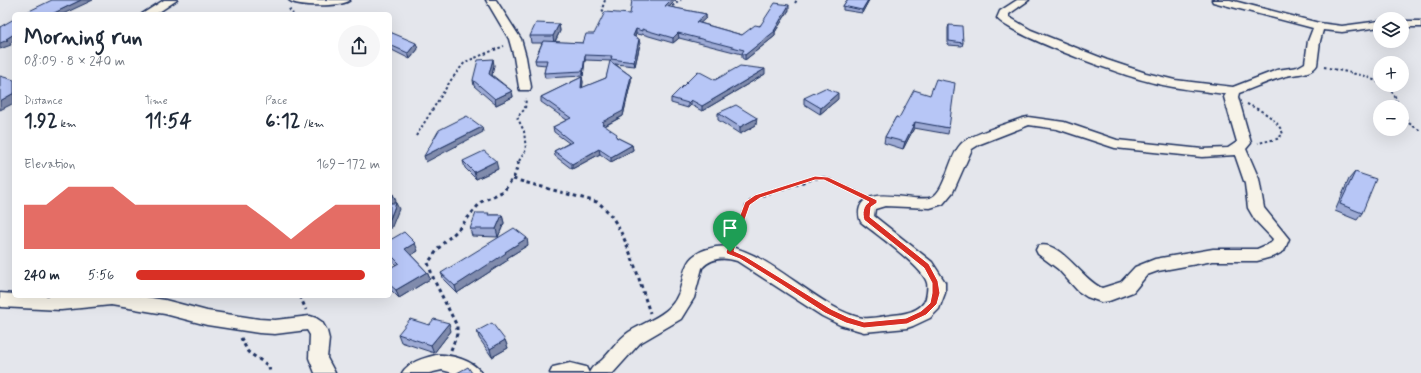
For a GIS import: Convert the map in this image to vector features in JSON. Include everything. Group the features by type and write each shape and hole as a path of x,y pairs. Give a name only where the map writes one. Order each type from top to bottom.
{"street":[{"path":"151,12 172,0"},
{"path":"294,0 336,2 345,0"},
{"path":"491,0 515,40 520,57 525,87"},
{"path":"1024,0 1004,13 1003,18 1014,26 1080,53 1155,79 1232,94 1281,73 1301,70 1311,65 1314,41 1319,26"},
{"path":"1217,0 1319,26 1342,29 1373,25"},
{"path":"1281,16 1314,41"},
{"path":"1409,24 1421,24"},
{"path":"1044,250 1064,265 1084,286 1101,295 1110,294 1126,287 1141,271 1155,265 1214,255 1257,255 1269,252 1278,247 1281,239 1256,208 1232,94"},
{"path":"599,373 608,366 634,338 675,314 681,308 689,290 694,267 699,261 712,254 730,252 743,257 828,311 846,320 864,325 907,321 924,313 933,304 936,293 936,282 926,266 867,218 866,212 868,206 875,202 896,200 924,203 940,199 945,193 963,150 968,145 975,140 1028,121 1059,125 1115,144 1217,154 1231,152 1242,146"},
{"path":"0,300 61,303 111,298 165,307 207,318 235,323 275,327 310,323 316,328 320,336 318,358 325,373"},
{"path":"412,373 424,366 445,362 452,363 472,373"},
{"path":"560,373 570,370 578,373"}],"path":[{"path":"605,0 602,9 607,17"},
{"path":"667,11 681,0"},
{"path":"416,136 451,80 465,62 485,55 515,40"},
{"path":"1311,65 1344,70 1373,80"},
{"path":"445,362 458,331 454,320 436,287 428,262 441,245 457,231 481,202 504,191 513,179 519,159 526,150 524,131 518,117 525,109 525,87"},
{"path":"1232,94 1272,118 1281,127 1282,134 1277,139 1242,146"},
{"path":"1409,123 1421,131"},
{"path":"730,252 747,204 758,197 815,178 825,178 875,202"},
{"path":"513,179 597,202 603,206 622,233 640,288 655,325"},
{"path":"235,323 248,352 269,366 270,373"}],"building":[{"path":"52,0 81,0 56,12 27,12"},
{"path":"632,0 671,0 665,6 706,14 696,22 742,35 755,25 760,26 775,3 789,5 775,31 745,55 742,53 744,50 678,33 673,38 642,29 642,31 636,29 633,36 639,39 634,62 611,59 612,56 585,55 583,71 544,73 547,60 535,60 543,41 583,43 586,34 594,34 605,12 630,14"},
{"path":"847,0 868,0 862,10 843,6"},
{"path":"12,20 12,35 6,39 8,40 0,43 0,27"},
{"path":"536,23 559,24 553,36 530,36"},
{"path":"949,25 962,26 963,43 949,41"},
{"path":"392,33 416,43 408,53 392,46"},
{"path":"493,59 489,74 512,91 495,99 473,80 478,60"},
{"path":"610,61 631,76 623,111 602,122 604,123 602,124 617,134 616,137 632,145 611,157 599,149 572,164 554,151 572,142 553,127 571,118 541,97 582,77 581,88 606,78"},
{"path":"740,66 765,69 702,106 691,100 688,103 671,98 698,71 715,80"},
{"path":"0,76 12,79 12,94 0,101"},
{"path":"936,79 955,83 949,128 915,122 905,142 885,137 896,117 899,118 914,90 930,95"},
{"path":"825,88 838,93 821,108 804,98"},
{"path":"736,105 757,118 740,127 718,113"},
{"path":"467,116 482,127 424,156 439,130"},
{"path":"484,151 496,161 474,172 463,161"},
{"path":"1355,172 1376,179 1362,213 1340,204"},
{"path":"392,203 396,203 392,214"},
{"path":"476,213 502,215 496,229 470,229"},
{"path":"514,228 527,238 455,286 441,273"},
{"path":"404,232 415,243 405,249 427,272 396,290 392,287 392,267 399,263 392,256 392,239"},
{"path":"410,319 429,325 434,319 449,323 431,345 398,334"},
{"path":"492,323 505,340 490,349 477,331"},
{"path":"468,367 472,373 457,373"}],"route":[{"path":"815,178 825,178 875,202 868,206 866,212 867,218 873,225 926,266 936,282 936,293 933,304 924,313 907,321 864,325 846,320 828,311 743,257 730,252 747,204 758,197 815,178"}]}
